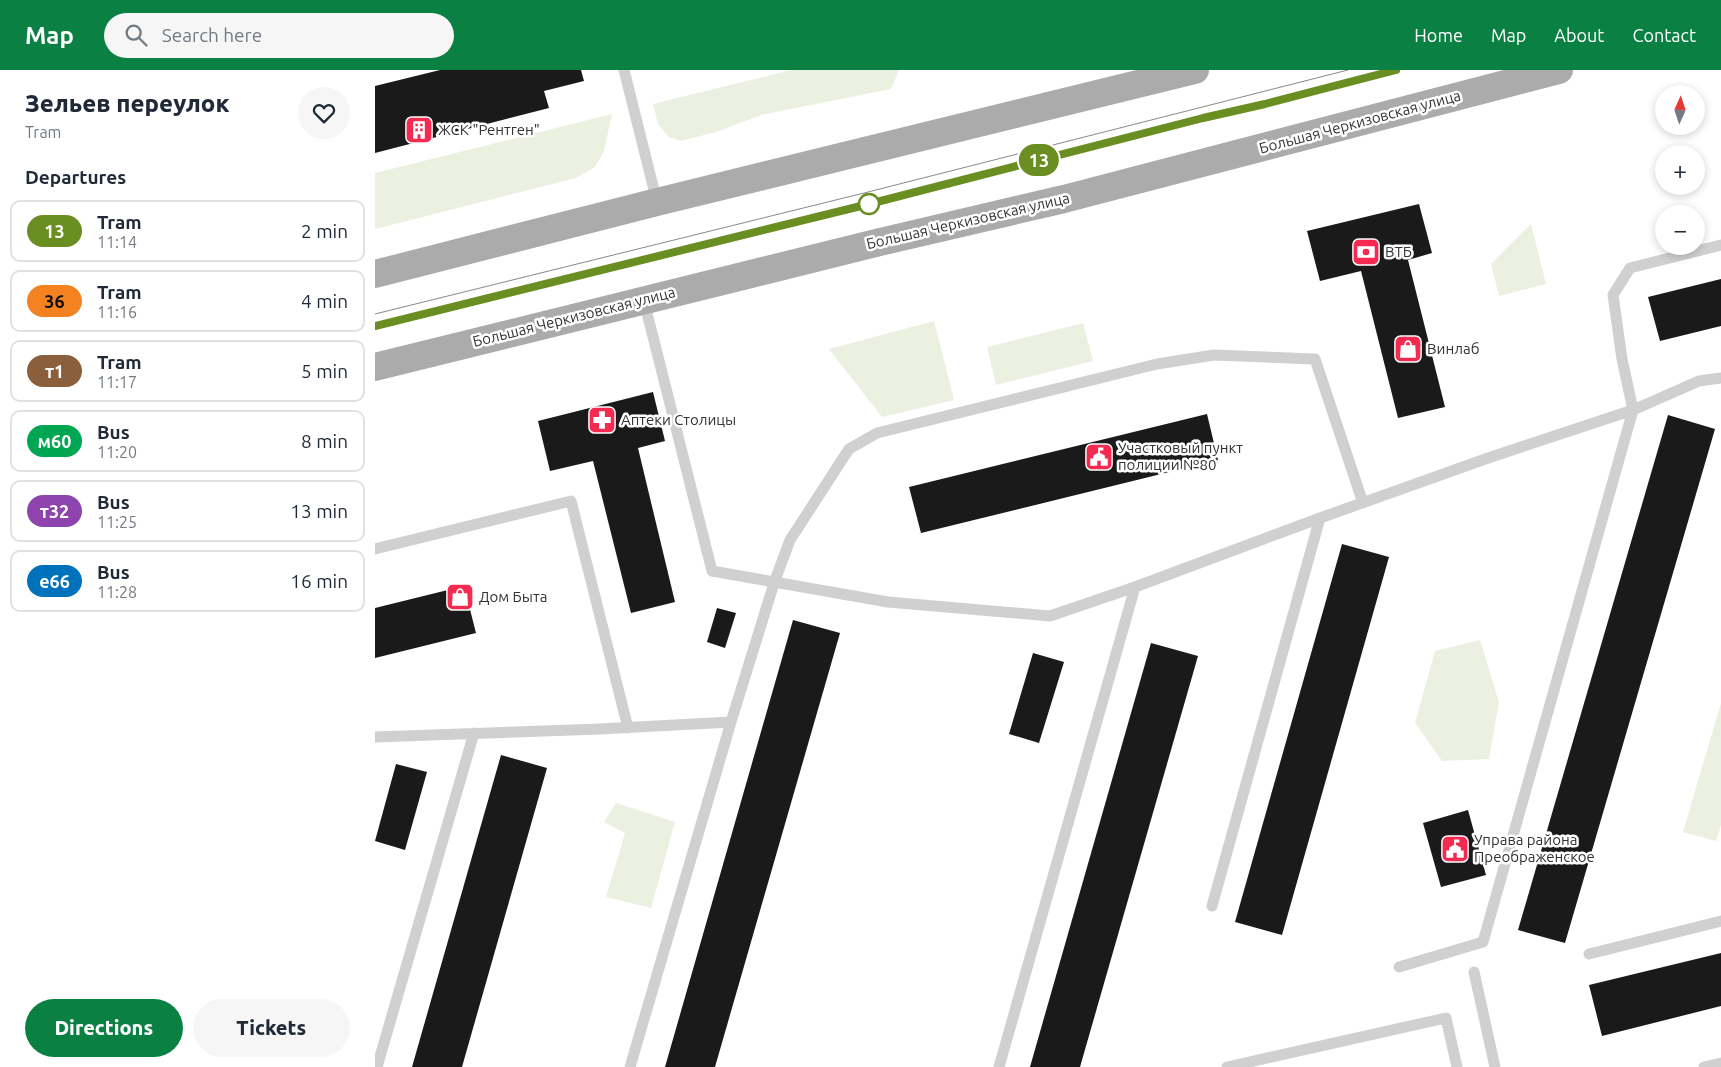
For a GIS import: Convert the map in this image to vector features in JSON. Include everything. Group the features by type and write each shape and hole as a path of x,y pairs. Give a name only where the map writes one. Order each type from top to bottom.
{"main road":[{"path":"375,274 657,202 1195,70"},
{"name":"Большая Черкизовская улица","path":"375,367 870,244 1064,199 1559,70"}],"lane":[{"path":"624,70 657,202"},
{"path":"1399,967 1483,942 1633,410 1622,359 1613,295 1630,268 1721,245"},
{"path":"644,300 712,571 888,602 1050,616 1135,587 1491,457 1633,410 1699,381 1721,378"},
{"path":"630,1067 731,722 774,583 790,540 849,449 877,433 1157,364 1215,355 1315,359 1363,503"},
{"path":"375,549 571,501 627,728"},
{"path":"1212,906 1320,518"},
{"path":"999,1067 1135,587"},
{"path":"375,737 627,728 731,722"},
{"path":"377,1067 474,733"},
{"path":"1589,954 1721,921"},
{"path":"1473,972 1495,1067"},
{"path":"1227,1067 1446,1018 1457,1067"},
{"path":"1704,1067 1721,1063"}],"green space":[{"path":"791,70 899,70 891,89 761,115 716,132 681,141 669,137 658,124 653,104"},
{"path":"612,114 604,151 595,167 576,178 375,229 375,173"},
{"path":"1531,224 1546,284 1499,296 1491,264"},
{"path":"934,321 954,400 882,417 829,349"},
{"path":"1083,323 1093,361 996,385 987,347"},
{"path":"1480,640 1499,702 1489,759 1442,761 1415,723 1435,651"},
{"path":"1721,703 1721,825 1716,841 1683,832"},
{"path":"616,803 675,822 651,908 606,897 625,833 604,822"}],"building":[{"name":"ЖСК \"Рентген\"","path":"440,70 581,70 584,81 544,91 549,108 375,153 375,86"},
{"path":"1419,204 1432,253 1408,260 1445,407 1398,418 1361,271 1320,281 1307,231"},
{"path":"1721,279 1721,326 1660,341 1648,297"},
{"path":"653,392 665,441 638,448 675,602 631,613 593,461 550,471 538,421"},
{"path":"1207,414 1218,460 921,533 909,487"},
{"path":"1668,415 1715,429 1565,943 1518,930"},
{"path":"1342,544 1389,557 1282,935 1235,922"},
{"path":"464,586 476,633 375,658 375,608"},
{"path":"717,608 736,613 725,648 707,642"},
{"path":"793,620 840,633 715,1067 665,1067"},
{"path":"1151,643 1198,656 1080,1067 1030,1067"},
{"path":"1033,653 1064,662 1039,743 1009,734"},
{"path":"501,755 547,768 462,1067 412,1067"},
{"path":"396,764 427,772 405,850 375,841"},
{"name":"Управа района Преображенское","path":"1468,810 1486,875 1441,887 1423,823"},
{"path":"1721,953 1721,1006 1602,1036 1589,985"}],"tram line":[{"path":"375,314 864,193 1348,70"},
{"path":"375,326 866,205 1396,70"},
{"name":"13","path":"375,326 865,205 1396,70"}],"place":[{"name":"ЖСК \"Рентген\"","path":"419,130"},
{"name":"ВТБ","path":"1366,252"},
{"name":"Винлаб","path":"1408,349"},
{"name":"Аптеки Столицы","path":"602,420"},
{"name":"Участковый пункт полиции №80","path":"1099,457"},
{"name":"Дом Быта","path":"460,597"},
{"name":"Управа района Преображенское","path":"1455,849"}]}
